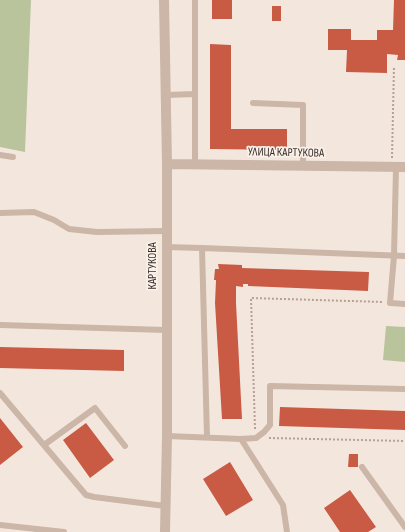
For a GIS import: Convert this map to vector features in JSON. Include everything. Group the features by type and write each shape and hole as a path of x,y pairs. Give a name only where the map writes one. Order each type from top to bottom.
{"street":[{"name":"КАРТУКОВА","path":"164,0 167,164 167,436 165,532"},
{"name":"УЛИЦА КАРТУКОВА","path":"167,164 397,167"}],"lane":[{"path":"195,0 195,165"},
{"path":"166,95 195,94"},
{"path":"253,103 303,105 303,166"},
{"path":"0,155 13,158"},
{"path":"397,167 394,256 390,303 405,304"},
{"path":"0,213 34,212 54,220 69,229 97,232 166,231"},
{"path":"166,247 405,256"},
{"path":"202,248 207,437"},
{"path":"0,325 166,330"},
{"path":"167,436 241,439 256,438 270,425 270,386 405,389"},
{"path":"0,393 86,495 165,506"},
{"path":"44,445 95,408 125,446"},
{"path":"241,439 283,505 287,532"},
{"path":"362,467 405,528"},
{"path":"0,525 64,532"}],"path":[{"path":"394,66 397,167"},
{"path":"390,303 251,298 256,438 405,441"}],"green space":[{"path":"0,0 31,0 25,152 0,147"},
{"path":"386,326 405,327 405,362 383,360"}],"building":[{"path":"212,0 232,0 232,19 212,19"},
{"path":"394,0 405,0 405,60 397,60 398,55 387,54 387,73 346,72 347,50 328,50 328,29 351,29 351,40 377,40 377,30 393,30"},
{"path":"272,6 281,6 281,21 272,21"},
{"path":"210,44 231,45 231,129 287,129 287,150 210,149"},
{"path":"218,264 242,265 242,268 369,272 368,291 248,286 248,284 243,284 243,287 236,286 242,419 222,419 215,303 216,280 214,280 215,269 219,269"},
{"path":"0,347 124,350 124,371 0,368"},
{"path":"280,407 405,411 405,430 279,426"},
{"path":"0,418 23,447 0,465"},
{"path":"86,423 114,460 90,478 63,440"},
{"path":"349,454 358,454 358,467 348,467"},
{"path":"230,462 253,500 226,516 203,479"},
{"path":"350,490 376,527 368,532 340,532 324,508"}]}
